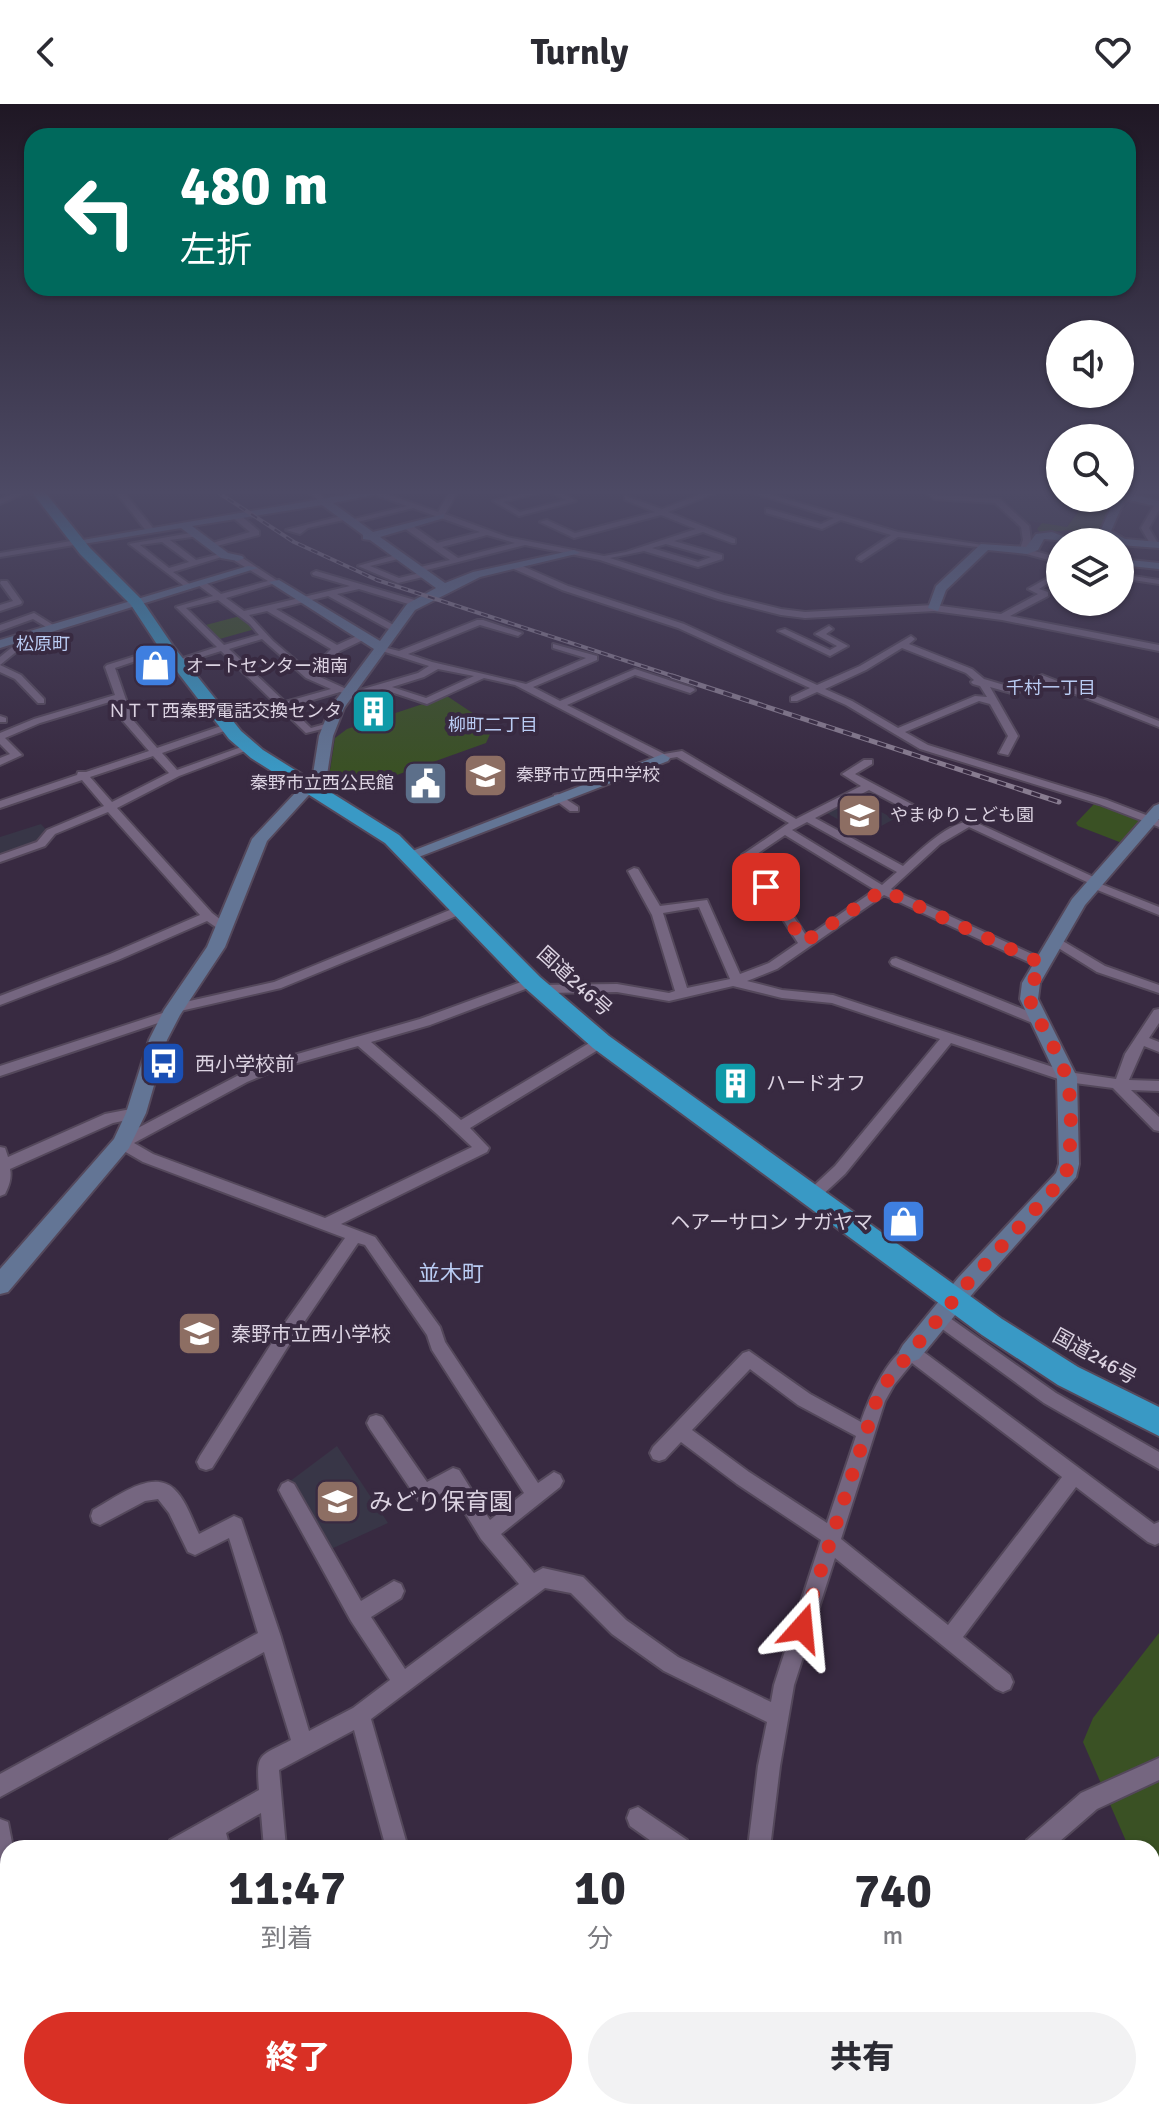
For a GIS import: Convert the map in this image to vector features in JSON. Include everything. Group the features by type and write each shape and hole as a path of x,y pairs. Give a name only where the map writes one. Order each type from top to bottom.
{"highway":[{"name":"国道246号","path":"119,585 136,602 172,656 227,727 248,748 378,829 410,855 536,986 601,1042 812,1196 947,1308 1159,1422"}],"street":[{"path":"0,608 18,602 6,585"},
{"path":"0,644 194,585"},
{"path":"204,585 243,614 305,672 344,693"},
{"path":"264,585 180,607 309,731 329,726"},
{"path":"280,585 382,648 436,666 526,687 663,758"},
{"path":"356,585 415,603"},
{"path":"440,585 444,588"},
{"path":"0,1285 122,1143 136,1113 158,1040 216,947 216,922 260,839 320,775 329,726 344,693 415,603 451,585"},
{"path":"558,585 681,626 816,689 924,747 1156,817 1095,884 1041,963 1028,995 1067,1077 1069,1164 1065,1177 947,1308 888,1380 865,1432 777,1716 760,1840"},
{"path":"685,585 792,613 829,629 819,634 844,646 830,653 782,631"},
{"path":"934,608 944,585"},
{"path":"1002,617 1045,594 1032,589 1040,585"},
{"path":"243,614 359,586"},
{"path":"329,593 396,630"},
{"path":"269,608 337,649"},
{"path":"792,613 934,608 1002,617 1159,648"},
{"path":"1,627 34,616 54,628"},
{"path":"399,654 480,622 518,633"},
{"path":"34,634 0,665 18,677 36,700"},
{"path":"175,774 135,731 110,667 222,648 264,636"},
{"path":"305,672 317,669 337,649 362,637"},
{"path":"903,645 984,684 1013,736 1004,753"},
{"path":"794,699 903,645 969,671 981,681 1021,690 1042,678 1159,724"},
{"path":"526,687 594,658 556,646"},
{"path":"282,706 384,687 436,666"},
{"path":"560,704 635,672 690,690"},
{"path":"384,687 427,701 484,675"},
{"path":"0,762 17,755 0,738 37,721 121,696"},
{"path":"897,732 978,698 994,702"},
{"path":"0,805 82,774 227,727"},
{"path":"0,859 41,844 51,832 175,774 248,748"},
{"path":"410,855 678,753 883,890 1041,963"},
{"path":"868,762 847,774 928,817"},
{"path":"82,774 216,922"},
{"path":"804,942 748,855 808,818 869,786"},
{"path":"558,797 574,809"},
{"path":"808,818 904,871"},
{"path":"122,1143 242,1079 278,1064 536,986 617,988 663,996 683,995 735,981 773,966 883,890 936,842 969,823 1159,911"},
{"path":"634,871 649,892 683,995"},
{"path":"656,910 703,903 735,981"},
{"path":"0,1071 174,1011 277,985 462,909"},
{"path":"0,1001 216,922"},
{"path":"1056,941 1101,969 1159,989"},
{"path":"896,962 1040,1021"},
{"path":"735,981 782,994 846,1002 1067,1077 1159,1086"},
{"path":"1119,1084 1132,1054 1159,1013"},
{"path":"812,1196 840,1170 949,1037"},
{"path":"327,1224 482,1148 360,1040"},
{"path":"1141,1040 1159,1047"},
{"path":"461,1127 601,1042"},
{"path":"1119,1084 1159,1126"},
{"path":"0,1190 4,1183 2,1159 125,1112 136,1113"},
{"path":"122,1143 148,1158 327,1224 375,1245 434,1332 438,1345 535,1494"},
{"path":"206,1462 286,1335 355,1235"},
{"path":"947,1308 1050,1398 1159,1461"},
{"path":"911,1352 1155,1536 1159,1531"},
{"path":"659,1453 743,1353 787,1392 865,1432"},
{"path":"376,1423 424,1494 453,1476 488,1533 532,1585"},
{"path":"680,1431 831,1539 1003,1682"},
{"path":"950,1639 1074,1475"},
{"path":"488,1533 554,1481"},
{"path":"100,1516 147,1490 159,1488 169,1493 195,1546 234,1525 303,1744"},
{"path":"288,1490 358,1614 403,1683"},
{"path":"274,1840 268,1764 360,1715 543,1578 576,1584 619,1627 671,1664 777,1716"},
{"path":"358,1614 394,1591"},
{"path":"0,1786 271,1637"},
{"path":"360,1715 395,1840"},
{"path":"1044,1840 1089,1801 1159,1769"},
{"path":"216,1838 270,1796"},
{"path":"638,1818 668,1840"}],"shaded area":[{"name":"やまゆりこども園","path":"854,797 894,819 865,835 825,812"},
{"path":"41,824 48,832 45,841 0,857 0,837"},
{"name":"みどり保育園","path":"337,1446 388,1523 329,1550 289,1482"}],"green space":[{"path":"240,616 255,629 216,640 202,626"},
{"path":"447,696 483,720 478,723 491,732 486,743 366,786 345,789 328,783 335,738 347,729"},
{"path":"1094,804 1141,820 1122,843 1078,826 1076,823"},
{"path":"1159,1633 1159,1840 1126,1840 1083,1742 1093,1718"}],"railway":[{"path":"393,585 679,678"},
{"path":"672,676 1059,802"}],"place":[{"name":"オートセンター湘南","path":"155,666"},
{"name":"ＮＴＴ西秦野電話交換センタ","path":"373,711"},
{"name":"秦野市立西中学校","path":"485,775"},
{"name":"秦野市立西公民館","path":"425,783"},
{"name":"やまゆりこども園","path":"859,815"},
{"name":"西小学校前","path":"164,1064"},
{"name":"ハードオフ","path":"735,1083"},
{"name":"ヘアーサロン ナガヤマ","path":"904,1222"},
{"name":"秦野市立西小学校","path":"200,1334"},
{"name":"みどり保育園","path":"338,1502"}],"district":[{"name":"松原町","path":"43,644"},
{"name":"千村一丁目","path":"1051,688"},
{"name":"柳町二丁目","path":"493,725"},
{"name":"並木町","path":"451,1273"}],"route":[{"path":"766,887 804,942 883,890 1041,963 1028,995 1067,1077 1069,1101 1069,1164 1065,1177 966,1285 888,1380 877,1399 802,1628"}]}
